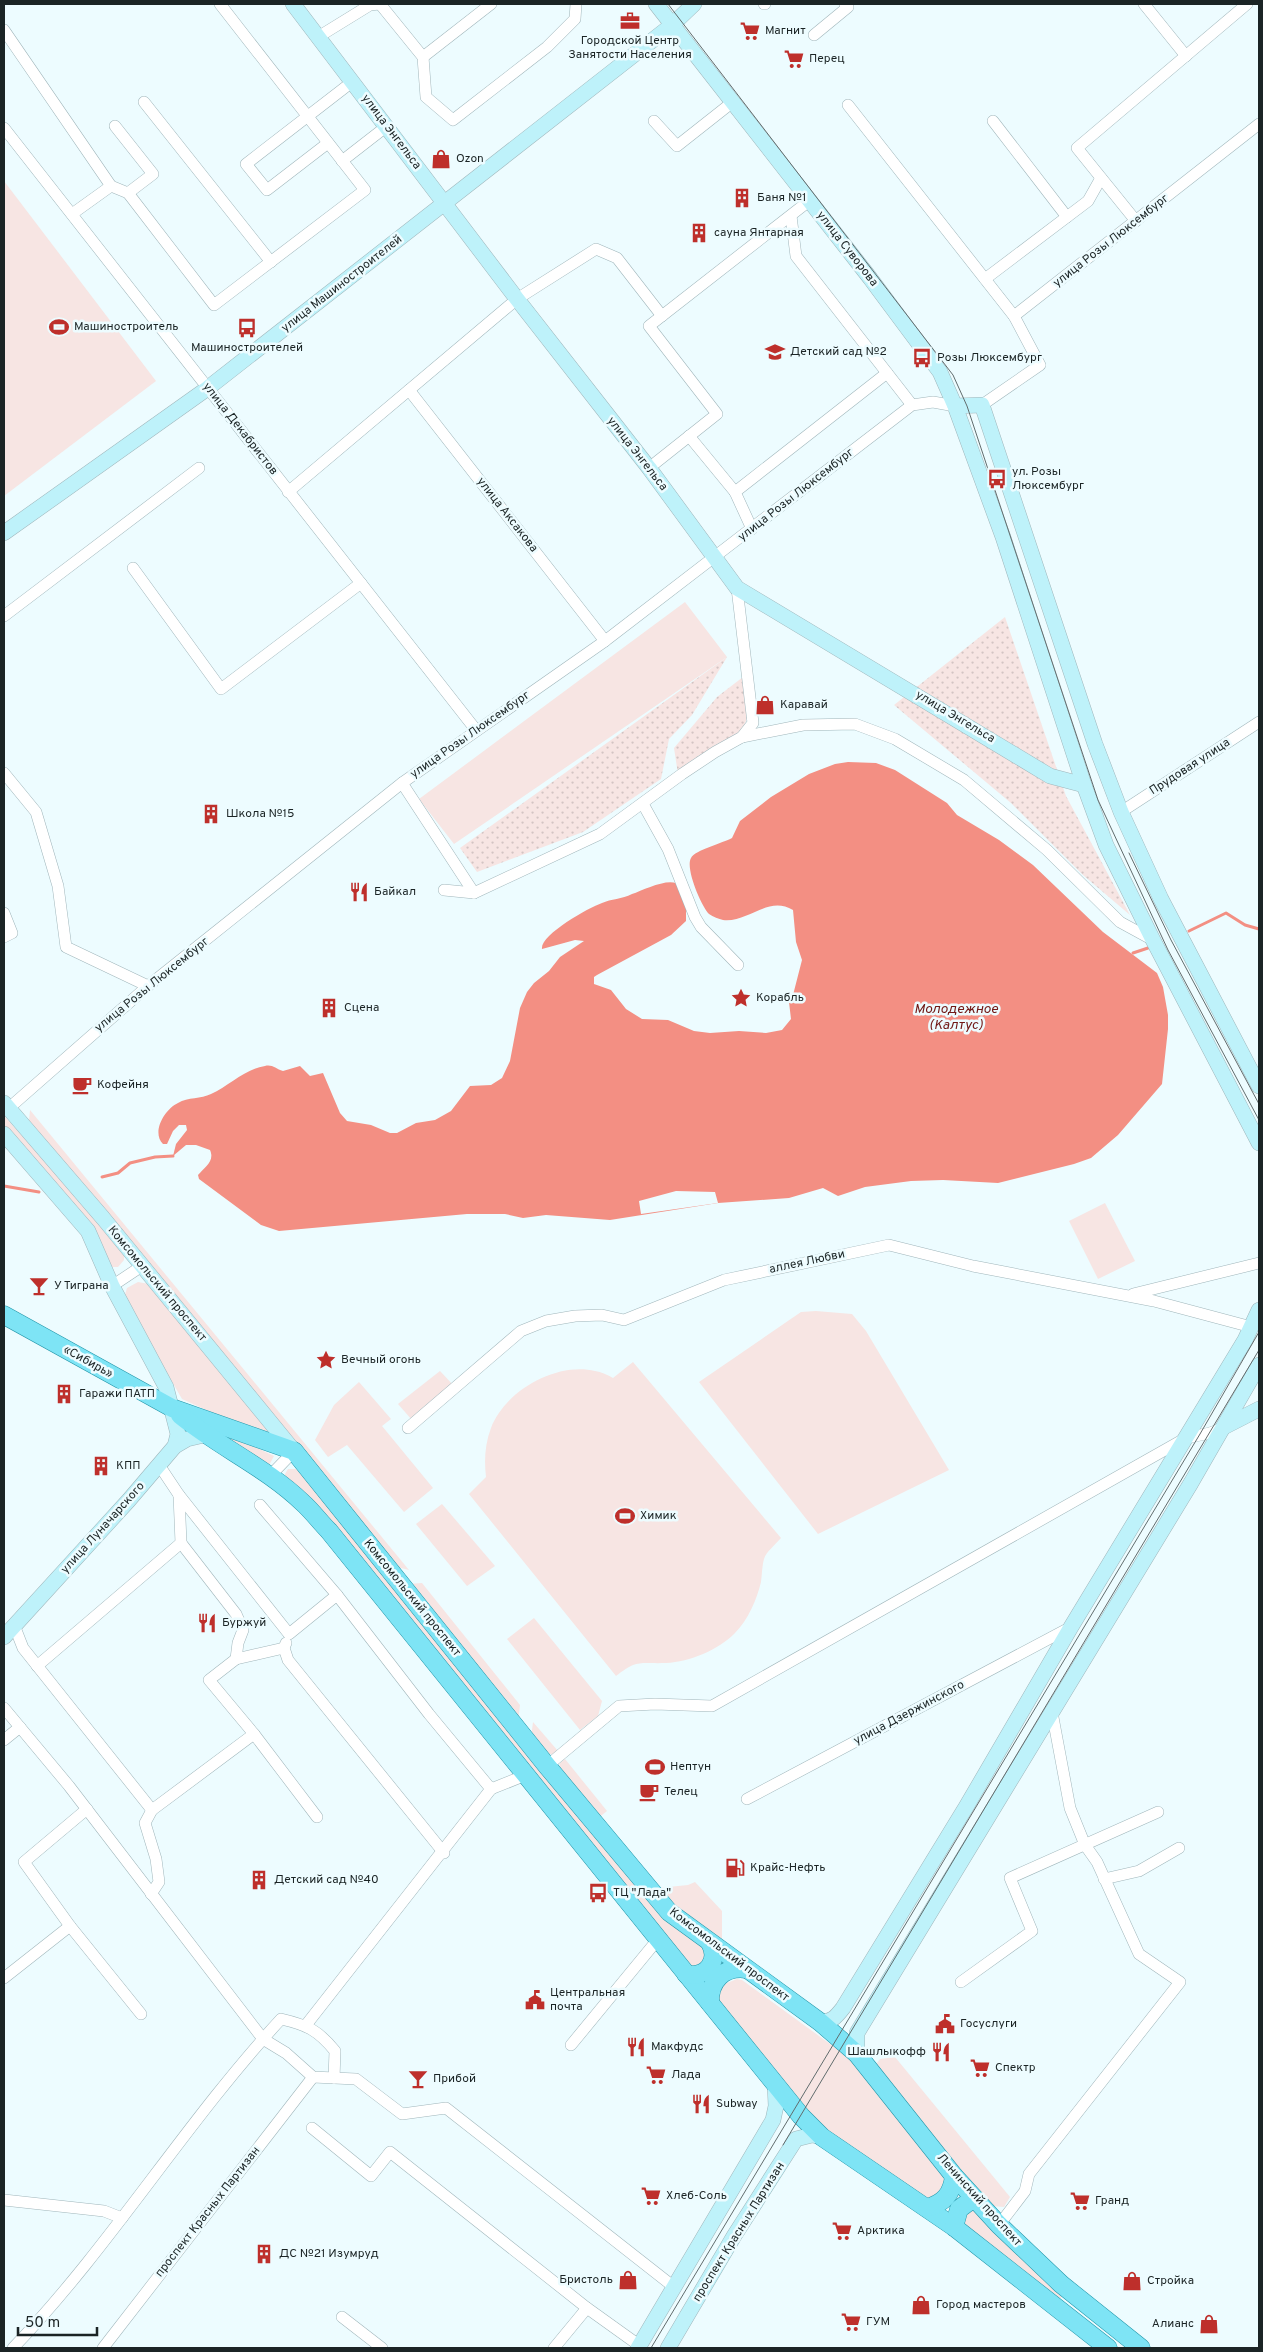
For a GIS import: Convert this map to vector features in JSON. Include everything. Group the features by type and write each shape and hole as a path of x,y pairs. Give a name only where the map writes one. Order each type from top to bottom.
{"main road":[{"name":"улица Энгельса","path":"293,4 516,299 649,468 737,588 1050,776 1084,785"},
{"name":"улица Суворова","path":"656,4 734,101 940,372 955,406 1003,536 1084,785 1106,845 1153,940 1259,1143"},
{"name":"улица Машиностроителей","path":"4,533 208,388 672,24 694,4"},
{"path":"955,406 982,405 1095,744 1121,812 1161,899 1259,1086"},
{"name":"Комсомольский проспект","path":"6,1106 142,1266 294,1451 547,1766 669,1912 820,2022 857,2054"},
{"name":"Комсомольский проспект","path":"4,1134 88,1231 112,1286 166,1387 172,1408"},
{"path":"820,2022 828,2022 835,2018 843,2008 966,1807 1071,1627 1245,1340 1259,1310"},
{"name":"«Сибирь»","path":"4,1315 172,1408 294,1451"},
{"path":"857,2054 858,2033 1223,1428 1259,1365"},
{"path":"172,1408 178,1434 175,1446"},
{"name":"«Сибирь»","path":"172,1408 204,1435 269,1477"},
{"path":"1223,1428 1259,1409"},
{"path":"175,1446 204,1435"},
{"name":"улица Луначарского","path":"4,1637 130,1500 175,1446"},
{"name":"Комсомольский проспект","path":"269,1477 302,1502 329,1531 659,1938 775,2085 801,2116 822,2136"},
{"path":"686,1974 700,1974 708,1969 714,1959 710,1943"},
{"path":"710,2003 711,1990 717,1978 727,1970 746,1969"},
{"name":"Ленинский проспект","path":"857,2054 954,2176 999,2225 1060,2284 1141,2348"},
{"name":"проспект Красных Партизан","path":"637,2347 773,2120 776,2106 775,2085"},
{"name":"проспект Красных Партизан","path":"670,2348 734,2236 796,2139 812,2135 822,2136"},
{"name":"Ленинский проспект","path":"822,2136 954,2228 1108,2348"},
{"path":"927,2208 939,2204 948,2196 953,2187 954,2176"},
{"path":"954,2228 959,2209 974,2198"}],"street":[{"path":"4,30 111,186 128,193 214,305 365,190 220,4"},
{"path":"318,37 374,4 424,57 426,97 453,120 547,47 575,19 576,4"},
{"path":"424,57 490,4"},
{"path":"814,35 848,7 845,4"},
{"path":"1144,4 1186,56"},
{"path":"1136,221 1077,148 1247,4"},
{"path":"328,143 267,190 246,164 352,82"},
{"path":"654,121 677,146 734,101"},
{"path":"144,102 270,262"},
{"path":"848,105 1014,316 1040,365 982,405"},
{"path":"994,121 1067,217"},
{"name":"улица Розы Люксембург","path":"1014,316 1259,124"},
{"path":"115,126 152,174 128,193"},
{"path":"342,161 387,126"},
{"name":"улица Декабристов","path":"4,128 476,730"},
{"path":"985,279 1088,201 1101,178"},
{"path":"72,214 111,186"},
{"path":"649,468 717,414 649,326 809,201"},
{"path":"791,216 796,256 912,405 933,402 955,406"},
{"path":"288,492 516,299 596,249 617,258 662,316"},
{"path":"735,492 887,374"},
{"name":"улица Аксакова","path":"409,390 605,641"},
{"name":"улица Розы Люксембург","path":"6,1106 148,986 402,784 476,730 605,641 912,405"},
{"path":"689,436 735,492 752,529"},
{"path":"4,616 199,468"},
{"path":"134,568 221,690 361,582"},
{"path":"737,588 748,659 752,723 742,737"},
{"name":"Прудовая улица","path":"1121,812 1259,722"},
{"path":"444,890 474,893 600,834 706,758 742,737 803,725 856,724 894,739 964,780 1047,850 1120,922 1153,940"},
{"path":"4,773 36,812 58,886 66,947 148,986"},
{"path":"402,784 474,893"},
{"path":"643,804 668,849 695,917 701,927 738,965"},
{"path":"4,913 12,933 4,937"},
{"name":"аллея Любви","path":"408,1428 522,1331 574,1316 602,1315 624,1320 724,1280 889,1245 973,1266 1129,1296 1244,1324"},
{"path":"1129,1296 1259,1263"},
{"path":"112,1286 142,1266"},
{"path":"547,1766 619,1706 655,1704 712,1706 1186,1438 1223,1428"},
{"path":"269,1477 294,1451"},
{"path":"159,1465 179,1495 289,1634"},
{"path":"179,1495 181,1542 236,1614 243,1630 238,1643 236,1659"},
{"path":"260,1505 337,1595 429,1714 491,1789"},
{"path":"37,1666 181,1542"},
{"path":"337,1595 289,1634 284,1648 288,1660 444,1852"},
{"path":"14,1625 23,1648 152,1810"},
{"name":"улица Дзержинского","path":"747,1799 1071,1627"},
{"path":"284,1648 236,1659 209,1680 254,1734 317,1817"},
{"path":"4,1708 87,1809 263,2039 286,2053 313,2076 356,2079 402,2114 446,2108 674,2287"},
{"path":"999,2225 1025,2191 1029,2174 1180,1982 1140,1954 1097,1862 1085,1845 1070,1808 1062,1777 1052,1712"},
{"path":"4,1740 20,1727"},
{"path":"151,1894 159,1882 156,1859 145,1823 152,1810 254,1734"},
{"path":"306,2025 444,1852 491,1789 526,1775"},
{"path":"87,1809 24,1862 70,1926 141,2014"},
{"path":"961,1982 1032,1931 1010,1878 1158,1812"},
{"path":"1104,1879 1139,1871 1179,1848"},
{"path":"4,1978 70,1926"},
{"path":"571,2045 659,1938"},
{"path":"13,2348 113,2232 263,2039 281,2019 306,2025 324,2037 335,2050 334,2078"},
{"name":"проспект Красных Партизан","path":"103,2348 313,2076"},
{"path":"312,2128 371,2176 390,2152 637,2347"},
{"path":"4,2200 104,2211 122,2218"},
{"path":"554,2348 587,2308"},
{"path":"342,2317 382,2348"}],"shaded area":[{"name":"Машиностроитель","path":"4,181 156,381 4,496"},
{"path":"685,602 727,657 454,844 419,799"},
{"path":"1005,617 1066,796 1130,915 1083,875 1011,803 894,705"},
{"path":"727,657 692,715 669,739 661,779 583,832 477,872 460,848"},
{"path":"743,677 747,718 740,738 678,774 674,748 717,697"},
{"path":"30,1110 409,1570 393,1566 29,1121"},
{"path":"4,1116 63,1181 124,1254 124,1260 118,1267 111,1267 68,1198 4,1127"},
{"path":"1105,1203 1135,1261 1098,1279 1069,1221"},
{"path":"138,1282 149,1284 271,1435 266,1437 182,1399 124,1298 127,1288"},
{"path":"816,1311 852,1314 866,1331 949,1470 818,1534 699,1382 801,1312"},
{"name":"Химик","path":"633,1362 781,1538 765,1556 761,1582 751,1609 740,1628 728,1639 712,1650 694,1658 675,1662 634,1665 616,1676 469,1494 486,1477 487,1440 491,1428 508,1402 520,1391 549,1375 564,1371 580,1369 595,1371 613,1378"},
{"path":"440,1371 454,1386 412,1420 398,1404"},
{"path":"359,1382 391,1419 382,1426 433,1488 404,1512 347,1445 328,1457 315,1440 334,1405"},
{"path":"202,1422 274,1456 267,1469"},
{"path":"288,1469 296,1469 307,1479 639,1890 671,1921 708,1949 708,1964 689,1970 285,1480 285,1474"},
{"path":"442,1504 495,1566 467,1586 416,1524"},
{"path":"422,1583 520,1705 518,1722 408,1584"},
{"path":"534,1618 602,1701 598,1716 580,1730 507,1639"},
{"path":"533,1722 558,1751 553,1754 546,1754 531,1738"},
{"path":"565,1759 607,1811 597,1819 559,1772 560,1763"},
{"path":"695,1882 722,1911 722,1952 648,1889 688,1885"},
{"path":"737,1979 742,1980 848,2057 947,2177 948,2187 927,2202 823,2128 792,2098 716,1999 722,1985"},
{"path":"895,2057 1010,2197 1004,2207 992,2206 874,2067 880,2059"},
{"path":"967,2204 1066,2291 1057,2303 958,2219"}],"water":[{"name":"Молодежное (Калтус)","path":"848,762 876,763 895,770 947,803 957,815 999,840 1033,865 1103,932 1157,973 1163,987 1168,1015 1162,1084 1118,1135 1091,1158 998,1183 943,1180 911,1181 865,1187 838,1196 823,1188 789,1198 718,1203 610,1220 546,1215 523,1218 505,1214 467,1214 279,1231 261,1225 199,1179 198,1175 210,1161 210,1150 196,1145 186,1145 173,1156 176,1144 187,1130 186,1125 179,1125 173,1131 167,1144 163,1144 160,1139 158,1133 161,1121 173,1106 182,1101 211,1094 244,1074 267,1066 283,1071 300,1066 310,1076 323,1073 340,1113 347,1121 371,1125 390,1133 397,1133 416,1123 435,1120 451,1111 470,1086 491,1085 502,1078 510,1061 520,1008 527,992 534,983 549,971 560,957 584,941 575,940 542,949 543,943 556,930 595,906 666,882 676,883 686,902 686,921 671,935 594,977 594,984 611,990 626,1009 642,1019 668,1020 694,1031 710,1033 739,1031 766,1033 782,1030 791,1019 789,1002 793,995 802,960 796,942 793,910 784,906 775,906 766,907 732,920 714,917 706,910 698,895 690,870 691,858 703,849 732,838 740,821 771,797 809,774 835,764"}],"pier":[{"path":"676,1191 715,1192 718,1203 641,1214 639,1201"}],"waterway":[{"path":"1189,931 1226,913 1245,925 1259,929"},
{"path":"1133,953 1148,948"},
{"path":"102,1177 118,1173 130,1163 155,1157 173,1156"},
{"path":"4,1186 39,1192"}],"tram line":[{"path":"668,4 953,375 967,406 1098,800 1168,950 1259,1120"},
{"path":"1129,853 1171,940 1259,1104"},
{"path":"651,2348 1200,1434 1259,1332"},
{"path":"783,2145 1259,1350"}],"place":[{"name":"Городской Центр Занятости Населения","path":"630,21"},
{"name":"Магнит","path":"750,31"},
{"name":"Перец","path":"794,59"},
{"name":"Ozon","path":"441,159"},
{"name":"Баня №1","path":"742,198"},
{"name":"сауна Янтарная","path":"699,233"},
{"name":"Машиностроитель","path":"59,327"},
{"name":"Машиностроителей","path":"247,328"},
{"name":"Детский сад №2","path":"775,352"},
{"name":"Розы Люксембург","path":"922,358"},
{"name":"ул. Розы Люксембург","path":"997,479"},
{"name":"Каравай","path":"765,705"},
{"name":"Школа №15","path":"211,814"},
{"name":"Байкал","path":"359,892"},
{"name":"Корабль","path":"741,998"},
{"name":"Сцена","path":"329,1008"},
{"name":"Кофейня","path":"82,1085"},
{"name":"У Тиграна","path":"39,1286"},
{"name":"Вечный огонь","path":"326,1360"},
{"name":"Гаражи ПАТП","path":"64,1394"},
{"name":"КПП","path":"101,1466"},
{"name":"Химик","path":"625,1516"},
{"name":"Буржуй","path":"207,1623"},
{"name":"Нептун","path":"655,1767"},
{"name":"Телец","path":"649,1792"},
{"name":"Крайс-Нефть","path":"735,1868"},
{"name":"Детский сад №40","path":"259,1880"},
{"name":"ТЦ \"Лада\"","path":"598,1893"},
{"name":"Центральная почта","path":"535,2000"},
{"name":"Госуслуги","path":"945,2024"},
{"name":"Макфудс","path":"636,2047"},
{"name":"Шашлыкофф","path":"941,2052"},
{"name":"Спектр","path":"980,2068"},
{"name":"Лада","path":"656,2075"},
{"name":"Прибой","path":"418,2079"},
{"name":"Subway","path":"701,2104"},
{"name":"Хлеб-Соль","path":"651,2196"},
{"name":"Гранд","path":"1080,2201"},
{"name":"Арктика","path":"842,2231"},
{"name":"ДС №21 Изумруд","path":"264,2254"},
{"name":"Бристоль","path":"628,2280"},
{"name":"Стройка","path":"1132,2281"},
{"name":"Город мастеров","path":"921,2305"},
{"name":"ГУМ","path":"851,2322"},
{"name":"Алианс","path":"1209,2324"}]}
